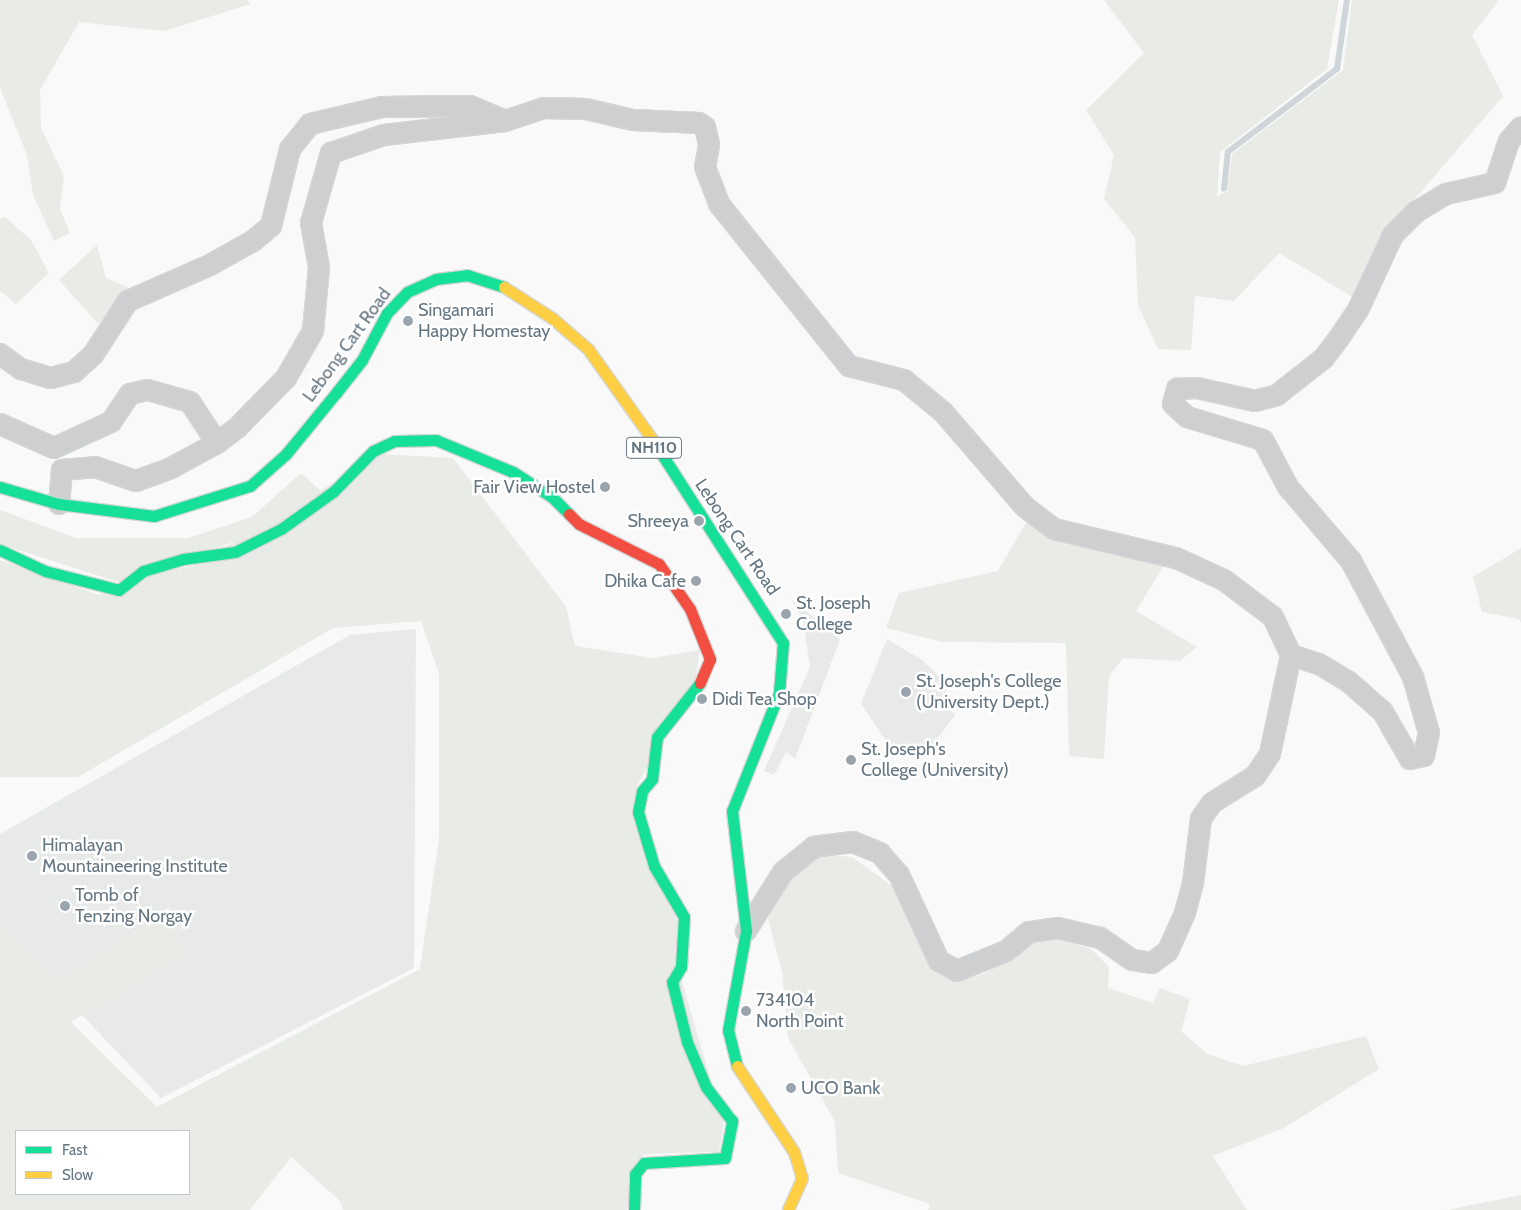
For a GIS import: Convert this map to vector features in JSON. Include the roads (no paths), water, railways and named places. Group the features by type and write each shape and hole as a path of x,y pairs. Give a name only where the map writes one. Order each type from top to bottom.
{"main road":[{"name":"Lebong Cart Road","path":"0,487 59,504 154,516 250,486 286,454 336,393 362,360 387,313 407,292 436,279 467,275 506,288 552,318 588,349 620,390 783,643 779,693 732,811 746,931 728,1030 738,1070 776,1120 797,1161 802,1178 788,1210"},
{"path":"0,550 44,570 119,590 144,571 183,559 235,552 281,529 334,491 374,451 394,441 436,440 513,472 552,497 579,524 659,564 690,609 710,660 701,682 657,737 652,779 642,791 638,812 654,866 684,917 682,967 672,982 687,1042 706,1087 732,1121 725,1158 644,1162 635,1174 633,1208"}],"street":[{"path":"0,354 21,369 51,378 74,372 94,355 128,301 210,265 253,241 271,226 290,149 310,124 382,107 470,106 505,121"},
{"path":"59,504 62,470 95,468 136,481 171,468 217,443 286,378 313,331 319,267 311,223 330,153 384,135 505,121 544,108 586,110 633,120 699,123 705,127 709,146 705,168 720,204 848,366 904,380 943,412 1006,488 1054,529 1176,558 1224,580 1273,617 1291,655 1270,754 1255,776 1212,803 1201,819 1193,883 1185,913 1168,950 1152,963 1132,960 1100,938 1058,928 1029,932 1006,951 957,972 939,961 899,875 880,852 853,842 814,848 783,872 746,931"},
{"path":"1291,655 1319,664 1350,682 1383,712 1410,759 1424,756 1428,733 1413,677 1351,561 1288,487 1263,440 1187,417 1174,404 1177,389 1198,388 1255,402 1277,395 1324,358 1339,338 1358,310 1393,235 1416,212 1446,194 1495,183 1509,141 1521,128"},
{"path":"0,424 54,448 110,422 130,394 148,390 190,402 217,443"}],"waterway":[{"path":"1224,189 1228,152 1337,69 1347,0"}],"place":[{"name":"Singamari Happy Homestay","path":"408,321"},
{"name":"Fair View Hostel","path":"605,487"},
{"name":"Shreeya","path":"699,521"},
{"name":"Dhika Cafe","path":"696,581"},
{"name":"St. Joseph College","path":"786,614"},
{"name":"St. Joseph's College (University Dept.)","path":"906,692"},
{"name":"Didi Tea Shop","path":"702,699"},
{"name":"St. Joseph's College (University)","path":"851,760"},
{"name":"Himalayan Mountaineering Institute","path":"32,856"},
{"name":"Tomb of Tenzing Norgay","path":"65,906"},
{"name":"734104 North Point","path":"746,1011"},
{"name":"UCO Bank","path":"791,1088"}]}
